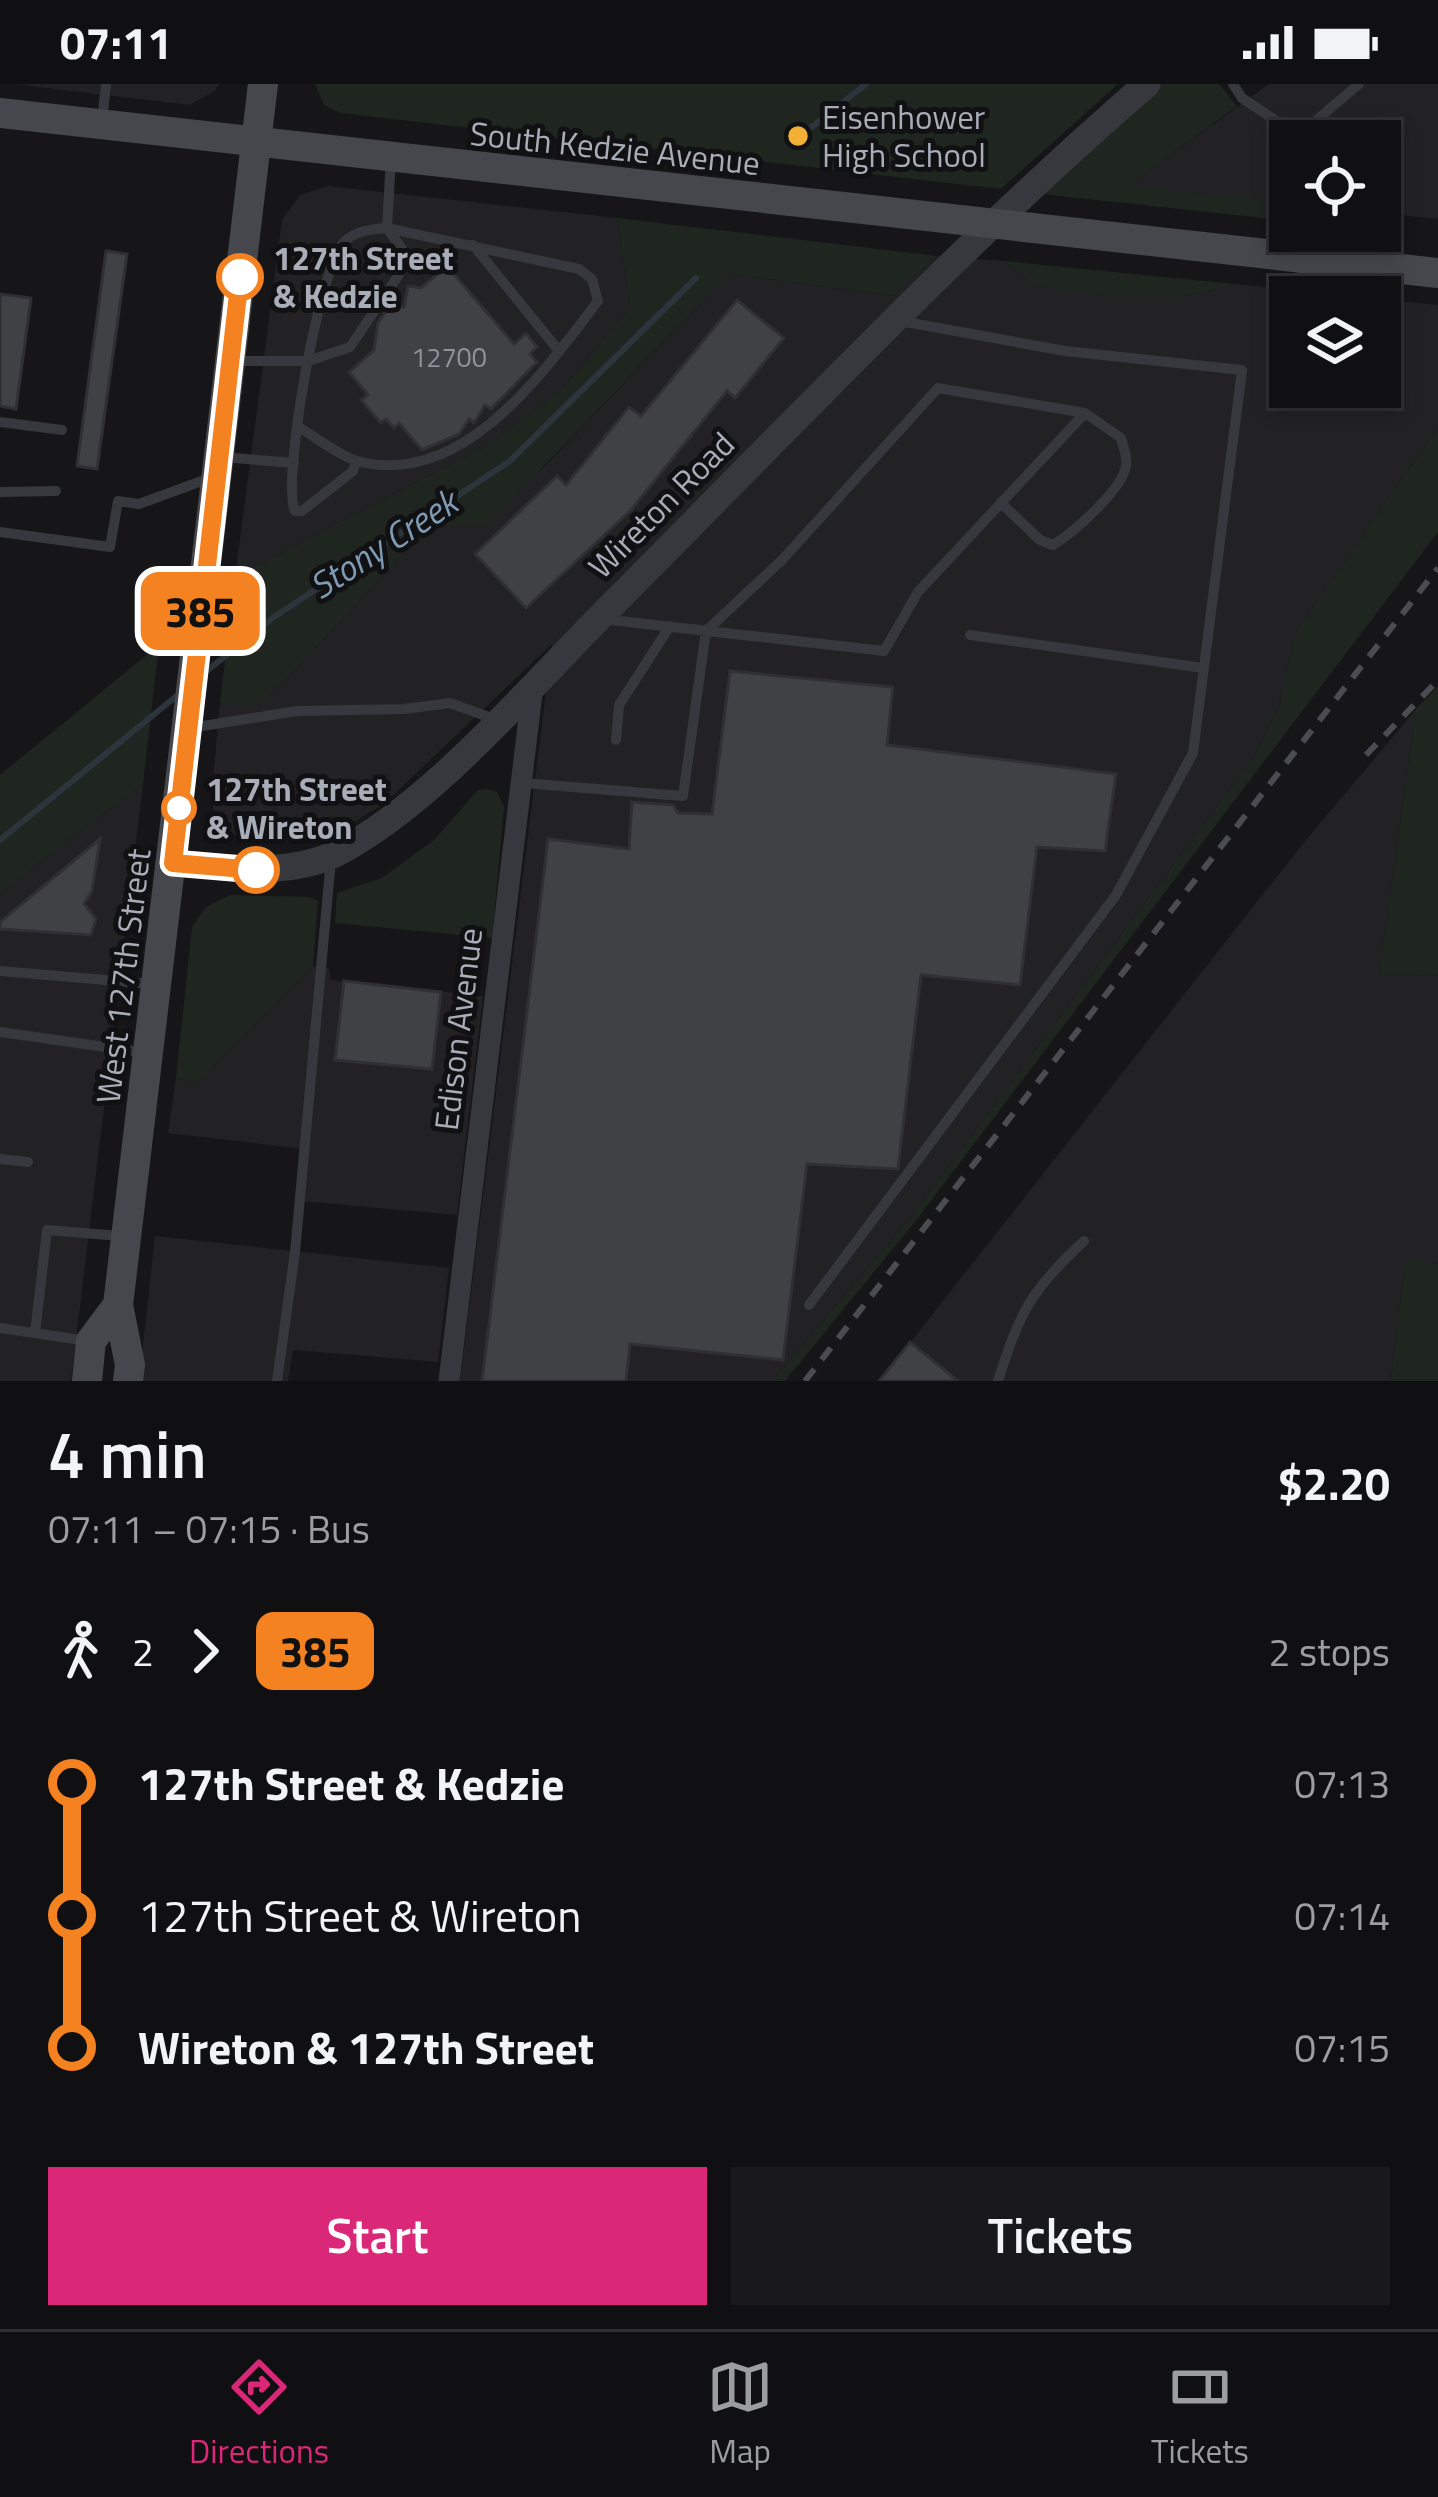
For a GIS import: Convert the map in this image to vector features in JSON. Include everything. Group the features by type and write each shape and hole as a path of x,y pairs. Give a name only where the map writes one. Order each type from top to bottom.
{"main road":[{"name":"West 127th Street","path":"128,1381 130,1365 118,1305 262,84"},
{"name":"South Kedzie Avenue","path":"0,113 1438,273"},
{"name":"West 127th Street","path":"86,1381 91,1341 118,1305"}],"street":[{"name":"Wireton Road","path":"173,863 257,870 332,856 392,817 497,720 1044,173 1148,84"},
{"name":"Edison Avenue","path":"449,1381 533,684"}],"lane":[{"path":"102,124 106,84"},
{"path":"1233,84 1242,98 1287,128 1313,123 1358,84"},
{"path":"230,362 308,361 350,347 402,270 402,249 387,228 391,158"},
{"path":"300,428 356,460 421,464 446,456 543,375 598,301 592,279 579,269 387,228 366,230 344,242 323,282 308,361 294,463 291,504 296,511 353,471 356,460"},
{"path":"471,243 560,351"},
{"path":"809,1304 1117,895 1192,753 1242,370 1065,351 897,320"},
{"path":"521,782 683,796 706,631 782,560 938,388 1085,413 1121,438 1127,463 1124,475 1076,531 1053,545 1040,540 1001,503"},
{"path":"599,618 884,651 918,592 1085,413"},
{"path":"0,422 62,430"},
{"path":"0,532 110,547 118,501 139,504 218,467 294,463"},
{"path":"0,492 56,491"},
{"path":"616,740 619,705 670,626"},
{"path":"970,635 1204,668"},
{"path":"188,720 450,704 497,720"},
{"path":"278,1381 332,856"},
{"path":"0,971 158,984"},
{"path":"0,1032 150,1053"},
{"path":"0,1159 28,1162"},
{"path":"35,1333 47,1230 127,1237"},
{"path":"998,1381 1013,1331 1040,1282 1084,1241"},
{"path":"0,1328 91,1341"}],"shaded area":[{"path":"14,84 219,84 189,105"},
{"name":"Eisenhower High School","path":"315,84 1118,84 1001,189 341,113 324,105"},
{"path":"1155,84 1219,84 1237,106 1128,186 1269,201 1269,219 1042,194"},
{"path":"1269,84 1438,84 1438,219 1401,215 1401,120 1269,120 1269,201 1126,187"},
{"path":"327,186 617,218 630,307 563,388 484,447 235,577 282,220 300,195"},
{"path":"617,218 937,256 894,296 729,274 486,526 430,526 270,696 247,707 220,703 235,577 484,447 563,388 630,307"},
{"path":"937,256 1004,261 1036,286 1182,297 1235,284 1269,288 1269,408 1401,408 1401,301 1438,305 1438,427 1295,633 1279,706 1256,754 909,1219 772,1381 460,1381 552,644 385,803 341,830 284,842 238,838 220,826 211,801 220,703 247,706 270,696 430,526 542,469 729,274 894,296"},
{"path":"1004,261 1235,284 1182,297 1114,296 1036,286"},
{"path":"1438,427 1438,532 918,1218 785,1381 772,1381 909,1219 1256,754 1279,706 1295,633"},
{"path":"159,645 143,784 0,893 0,775"},
{"path":"1438,686 1438,976 1379,974 1416,709"},
{"path":"1416,709 1379,973 1438,976 1438,1264 1405,1261 1391,1381 880,1381 1301,846"},
{"path":"143,784 71,1381 0,1381 0,893"},
{"path":"478,790 497,792 504,806 492,938 335,923 337,893 382,878 434,840"},
{"path":"230,895 318,901 313,966 198,1082 176,1078 192,927 206,907"},
{"path":"313,966 329,968 330,980 483,996 457,1215 300,1201 304,1149 168,1133 176,1078 198,1082"},
{"path":"155,1236 449,1268 438,1362 293,1350 288,1381 139,1381"},
{"path":"1405,1260 1438,1264 1438,1381 1391,1381"}],"building":[{"path":"106,251 127,254 97,469 77,466"},
{"path":"447,266 514,344 526,333 537,347 530,354 537,362 491,409 485,405 474,423 469,419 459,434 422,450 399,423 394,428 386,419 381,423 361,400 368,395 349,372 374,350 378,323 390,305 404,307 408,286 421,288"},
{"path":"0,294 31,298 16,409 0,406"},
{"path":"737,300 784,338 735,398 727,391 631,510 526,608 475,554 557,476 566,485 629,407 641,416"},
{"path":"730,671 893,687 887,745 1116,774 1105,851 1037,847 1020,985 921,975 898,1169 807,1164 783,1360 630,1344 626,1381 482,1381 548,839 629,849 632,802 673,805 678,813 712,814"},
{"path":"100,839 92,891 84,904 96,919 91,935 0,929 0,922"},
{"path":"344,981 441,992 432,1069 335,1060"},
{"path":"910,1342 958,1381 879,1381"}],"waterway":[{"name":"Stony Creek","path":"803,134 866,84"},
{"name":"Stony Creek","path":"203,674 274,617 510,461 696,278"},
{"name":"Stony Creek","path":"0,840 179,694"}],"railway":[{"path":"805,1381 1438,568"},
{"path":"1366,755 1438,680"}],"bus line":[{"name":"385","path":"240,277 173,863 256,870"}],"place":[{"name":"Eisenhower High School","path":"798,136"},
{"name":"127th Street & Kedzie","path":"240,277"},
{"name":"127th Street & Wireton","path":"179,808"}]}
